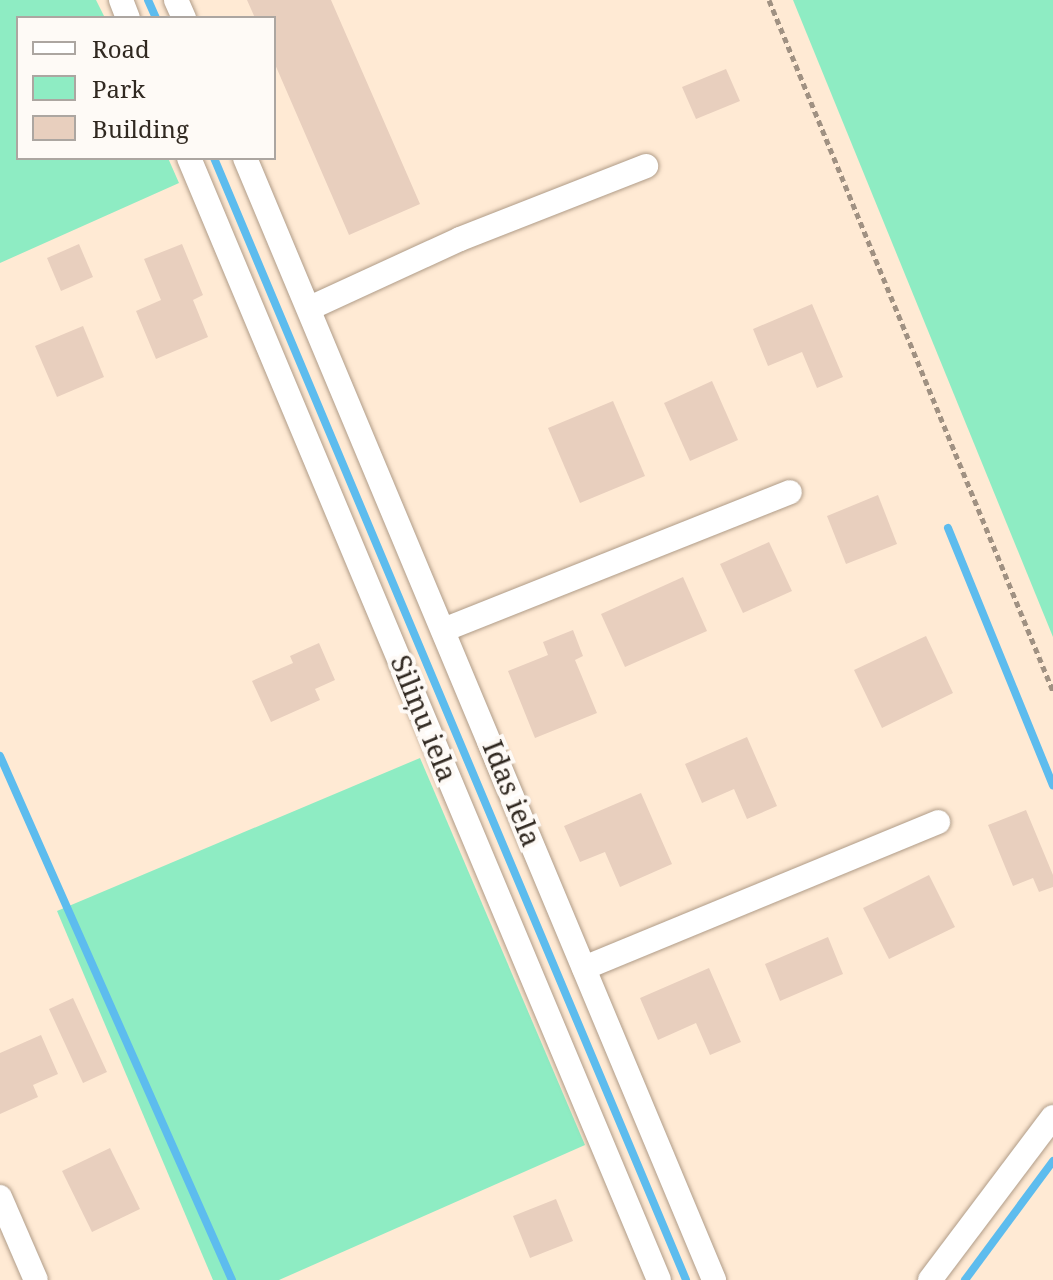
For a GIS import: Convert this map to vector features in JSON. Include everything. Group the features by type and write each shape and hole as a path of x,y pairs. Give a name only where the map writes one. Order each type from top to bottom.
{"street":[{"name":"Siliņu iela","path":"190,160 659,1280"},
{"name":"Idas iela","path":"246,160 446,629 714,1280"},
{"path":"310,308 460,239 646,166"},
{"path":"446,629 790,492"},
{"path":"584,968 938,822"},
{"path":"930,1280 1053,1117"},
{"path":"0,1197 36,1280"}],"path":[{"path":"769,0 1053,691"}],"green space":[{"path":"0,0 96,0 104,16 16,16 16,160 169,160 179,183 0,263"},
{"path":"793,0 1053,0 1053,637"},
{"path":"420,758 585,1145 279,1280 213,1280 57,911"}],"building":[{"path":"247,0 331,0 420,204 349,235 276,67 276,16 254,16"},
{"path":"726,69 740,101 696,119 682,87"},
{"path":"79,244 93,277 61,291 47,258"},
{"path":"182,244 203,295 193,300 208,337 156,359 136,311 161,300 144,259"},
{"path":"812,304 843,377 817,388 802,352 768,366 753,329"},
{"path":"83,326 104,377 57,397 35,346"},
{"path":"712,381 738,440 690,461 664,403"},
{"path":"613,401 645,476 580,503 548,428"},
{"path":"878,495 897,544 846,564 827,516"},
{"path":"769,542 792,591 743,613 720,564"},
{"path":"683,577 707,631 625,667 601,614"},
{"path":"573,630 583,656 575,660 597,713 535,738 508,671 548,655 543,642"},
{"path":"926,636 953,693 882,728 854,670"},
{"path":"319,643 335,680 315,689 320,700 271,722 252,681 293,663 290,656"},
{"path":"747,737 777,806 747,819 734,789 702,803 685,764"},
{"path":"641,793 672,864 620,887 605,852 580,862 564,826"},
{"path":"1026,810 1053,875 1053,887 1039,892 1033,878 1013,886 988,825"},
{"path":"929,875 955,927 889,959 863,908"},
{"path":"828,937 843,974 780,1001 765,964"},
{"path":"709,968 741,1042 710,1055 696,1023 658,1040 640,998"},
{"path":"73,998 107,1072 83,1083 49,1009"},
{"path":"41,1035 58,1074 33,1085 38,1097 0,1114 0,1053"},
{"path":"110,1148 140,1209 92,1232 62,1171"},
{"path":"556,1199 573,1241 530,1258 513,1216"}],"waterway":[{"path":"148,0 155,16"},
{"path":"215,160 686,1280"},
{"path":"948,528 1053,785"},
{"path":"0,756 232,1280"},
{"path":"965,1280 1053,1161"}]}
